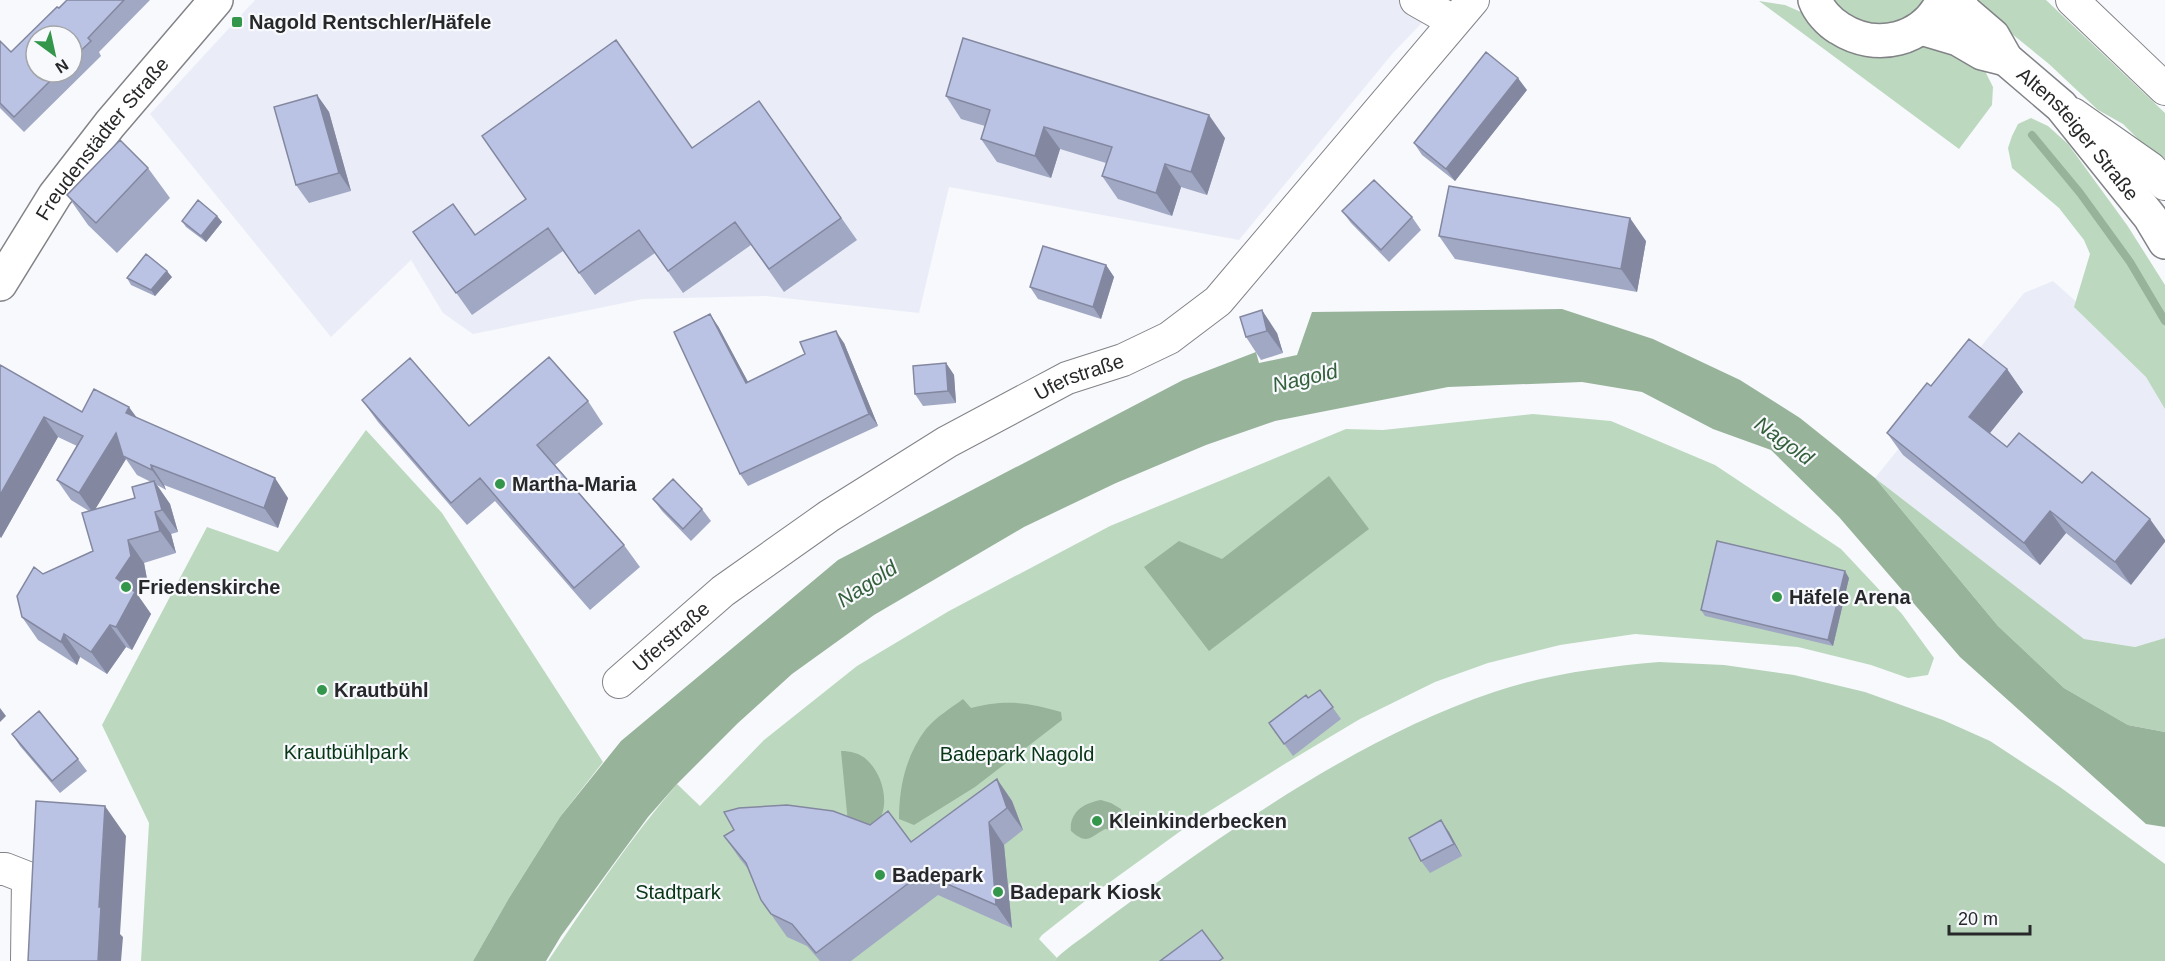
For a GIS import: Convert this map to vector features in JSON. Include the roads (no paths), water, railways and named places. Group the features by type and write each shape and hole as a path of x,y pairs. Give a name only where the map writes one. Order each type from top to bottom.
{"main road":[{"name":"Freudenstädter Straße","path":"0,284 55,195 110,124 216,0"},
{"path":"1815,0 1831,23 1851,36 1875,42 1899,39 1921,28 1938,11 1943,0"},
{"path":"1956,0 1965,12 1993,36 2006,58"},
{"path":"1921,28 1958,39 1982,53 2006,58"},
{"name":"Altensteiger Straße","path":"2006,58 2061,106 2144,208 2165,242"}],"street":[{"path":"1416,0 1463,11"},
{"path":"2072,0 2165,89"},
{"name":"Uferstraße","path":"619,682 723,591 849,504 947,442 1067,378 1123,360 1168,338 1218,301 1463,11"},
{"path":"2061,106 2150,168 2165,184"},
{"path":"0,869 28,878 27,961"}],"water":[{"name":"Nagold","path":"1562,309 1653,339 1740,380 1800,418 1875,478 1998,626 2064,688 2128,725 2165,732 2165,827 2146,824 1960,657 1839,517 1771,450 1713,429 1642,392 1582,382 1448,387 1275,421 1206,445 1116,483 1024,527 874,615 792,674 738,723 677,784 648,817 561,936 546,961 473,961 560,817 621,741 838,560 1183,380 1256,352 1259,363 1297,355 1312,312"},
{"path":"1329,476 1369,529 1209,651 1144,567 1179,541 1222,559"},
{"path":"963,699 971,708 995,703 1037,706 1061,712 1062,720 975,787 914,825 899,819 902,783 913,750 926,729"},
{"path":"841,751 855,753 864,758 873,767 882,784 884,803 882,813 879,821 867,830 849,833"},
{"name":"Kleinkinderbecken","path":"1101,800 1121,809 1123,819 1121,824 1113,830 1105,829 1088,839 1081,838 1071,831 1075,814 1089,803"}],"waterway":[{"path":"2032,135 2080,193 2130,262 2165,321"}],"place":[{"name":"Nagold Rentschler/Häfele","path":"237,22"},
{"name":"Martha-Maria","path":"500,484"},
{"name":"Friedenskirche","path":"126,587"},
{"name":"Häfele Arena","path":"1777,597"},
{"name":"Krautbühl","path":"322,690"},
{"name":"Kleinkinderbecken","path":"1097,821"},
{"name":"Badepark","path":"880,875"},
{"name":"Badepark Kiosk","path":"998,892"}],"park label":[{"name":"Krautbühlpark","path":"346,752"},
{"name":"Badepark Nagold","path":"1017,754"},
{"name":"Stadtpark","path":"678,892"}]}
